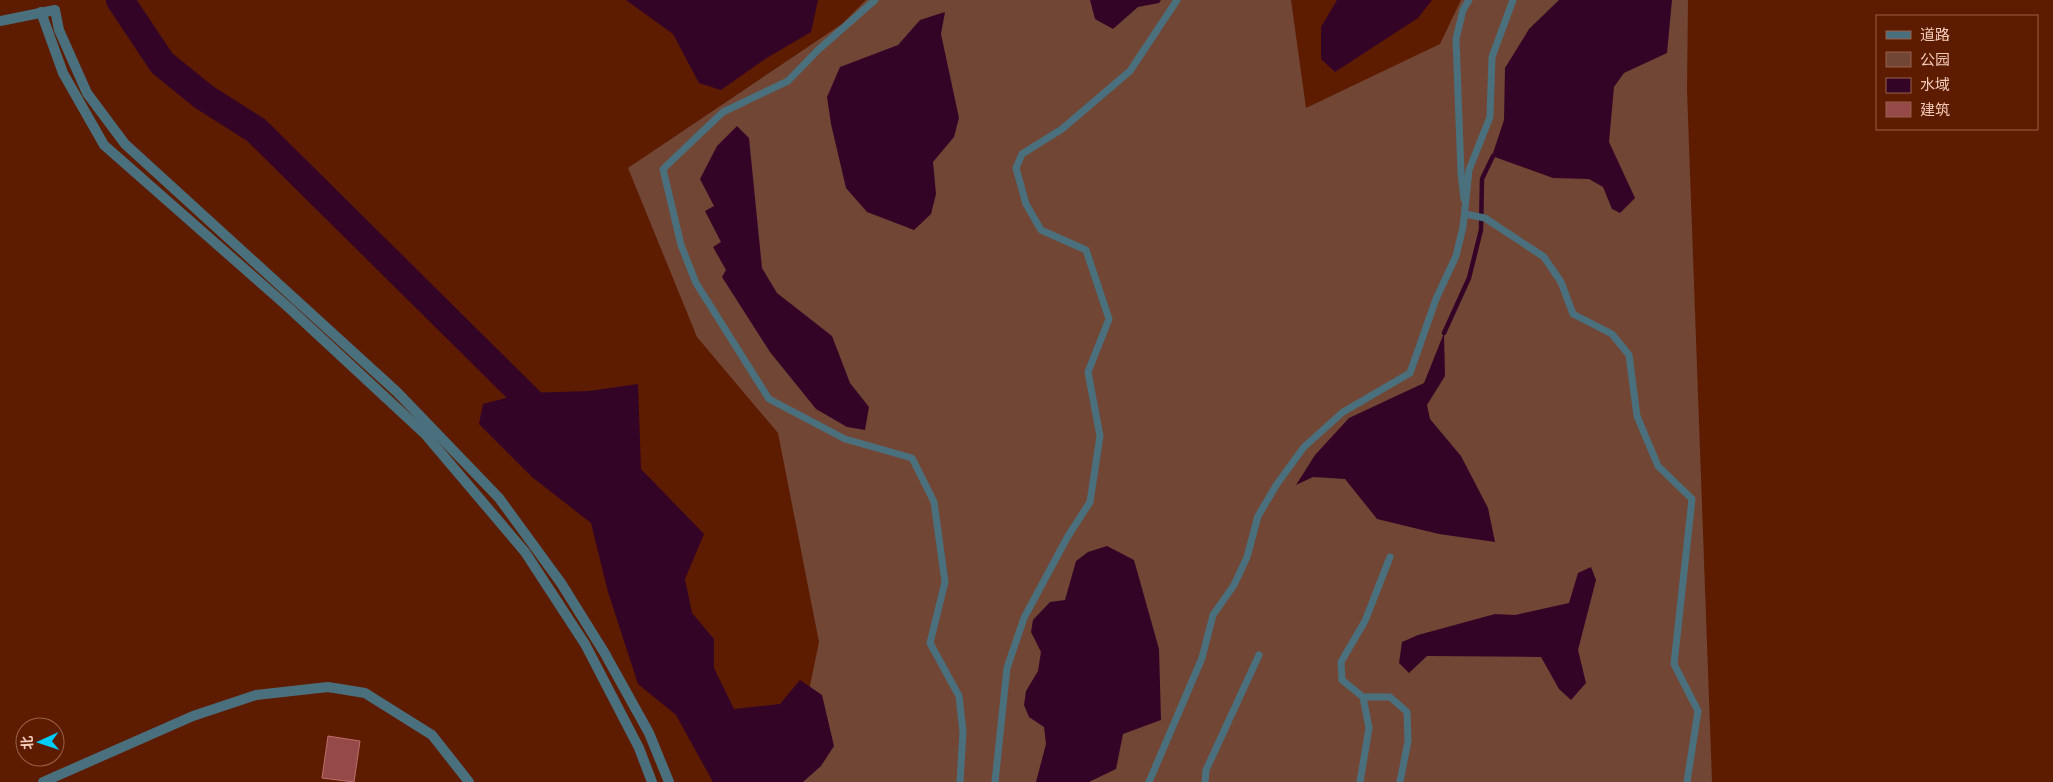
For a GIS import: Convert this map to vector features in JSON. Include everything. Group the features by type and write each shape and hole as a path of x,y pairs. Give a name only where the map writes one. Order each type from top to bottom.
{"street":[{"path":"0,22 55,10 60,30 87,92 125,144 396,392 499,498 561,583 604,652 649,733 669,782"},
{"path":"41,12 63,73 104,145 288,307 425,434 526,552 586,644 639,748 652,782"},
{"path":"43,782 193,716 256,695 328,687 365,693 432,735 470,782"}],"lane":[{"path":"875,0 818,50 788,81 723,112 663,170 681,245 696,283 769,399 845,439 912,458 934,502 945,582 930,643 959,696 962,732 960,782"},
{"path":"995,782 1007,668 1024,618 1068,536 1090,502 1100,436 1088,372 1109,319 1086,250 1041,230 1026,204 1016,168 1022,154 1062,129 1130,71 1177,0"},
{"path":"1465,214 1461,173 1456,39 1463,10 1469,0"},
{"path":"1149,782 1202,658 1213,615 1234,585 1247,557 1258,516 1277,484 1304,447 1343,412 1410,373 1436,299 1456,256 1465,214 1469,170 1490,117 1492,57 1513,0"},
{"path":"1465,214 1485,218 1544,257 1560,282 1573,314 1612,334 1629,355 1637,416 1658,466 1692,499 1674,664 1698,711 1687,782"},
{"path":"1390,557 1365,621 1341,662 1342,680 1363,697 1390,697 1407,712 1408,741 1400,782"},
{"path":"1204,782 1206,770 1259,655"},
{"path":"1360,782 1369,728 1363,697"}],"green space":[{"path":"866,0 1291,0 1306,108 1440,44 1461,0 1688,0 1687,90 1712,782 790,782 819,642 778,433 697,337 628,168 842,24"}],"water":[{"path":"626,0 818,0 811,32 765,59 721,90 699,83 673,34"},
{"path":"1090,0 1161,0 1159,3 1138,7 1113,29 1095,19"},
{"path":"1337,0 1432,0 1418,18 1335,72 1321,59 1321,27"},
{"path":"1559,0 1672,0 1667,53 1624,73 1614,87 1609,142 1635,198 1620,213 1612,209 1603,187 1589,179 1553,178 1492,156 1504,120 1505,68 1529,29"},
{"path":"945,12 941,34 959,118 954,137 933,162 936,194 931,214 914,230 867,212 846,188 831,124 827,97 840,67 898,45 920,20"},
{"path":"737,126 749,138 762,268 777,293 832,336 850,383 869,407 865,430 847,427 816,409 770,352 722,277 726,270 713,247 721,242 705,211 714,206 700,179 717,146"},
{"path":"1444,333 1445,376 1427,405 1430,419 1461,456 1488,508 1495,542 1439,534 1377,519 1345,479 1313,477 1296,485 1315,455 1349,418 1424,383"},
{"path":"638,384 641,469 704,534 685,579 692,613 714,639 714,668 734,709 780,704 800,680 822,695 834,746 821,766 803,782 713,782 676,715 638,684 608,592 591,523 532,477 479,424 483,404 526,393 589,391"},
{"path":"1107,546 1134,560 1159,649 1161,720 1123,734 1116,769 1089,782 1036,782 1046,744 1044,727 1029,717 1024,705 1026,691 1038,671 1041,652 1031,632 1033,620 1050,602 1065,600 1076,561 1088,552"},
{"path":"1591,567 1596,580 1578,650 1586,683 1571,700 1559,689 1541,657 1427,656 1409,673 1399,663 1402,642 1418,635 1495,614 1515,615 1569,603 1578,573"}],"building":[{"path":"328,736 360,741 354,782 322,778"}],"waterway":[{"path":"120,0 162,63 204,97 256,130 549,420"},
{"path":"1444,333 1469,278 1481,230 1482,179 1493,156"}]}
